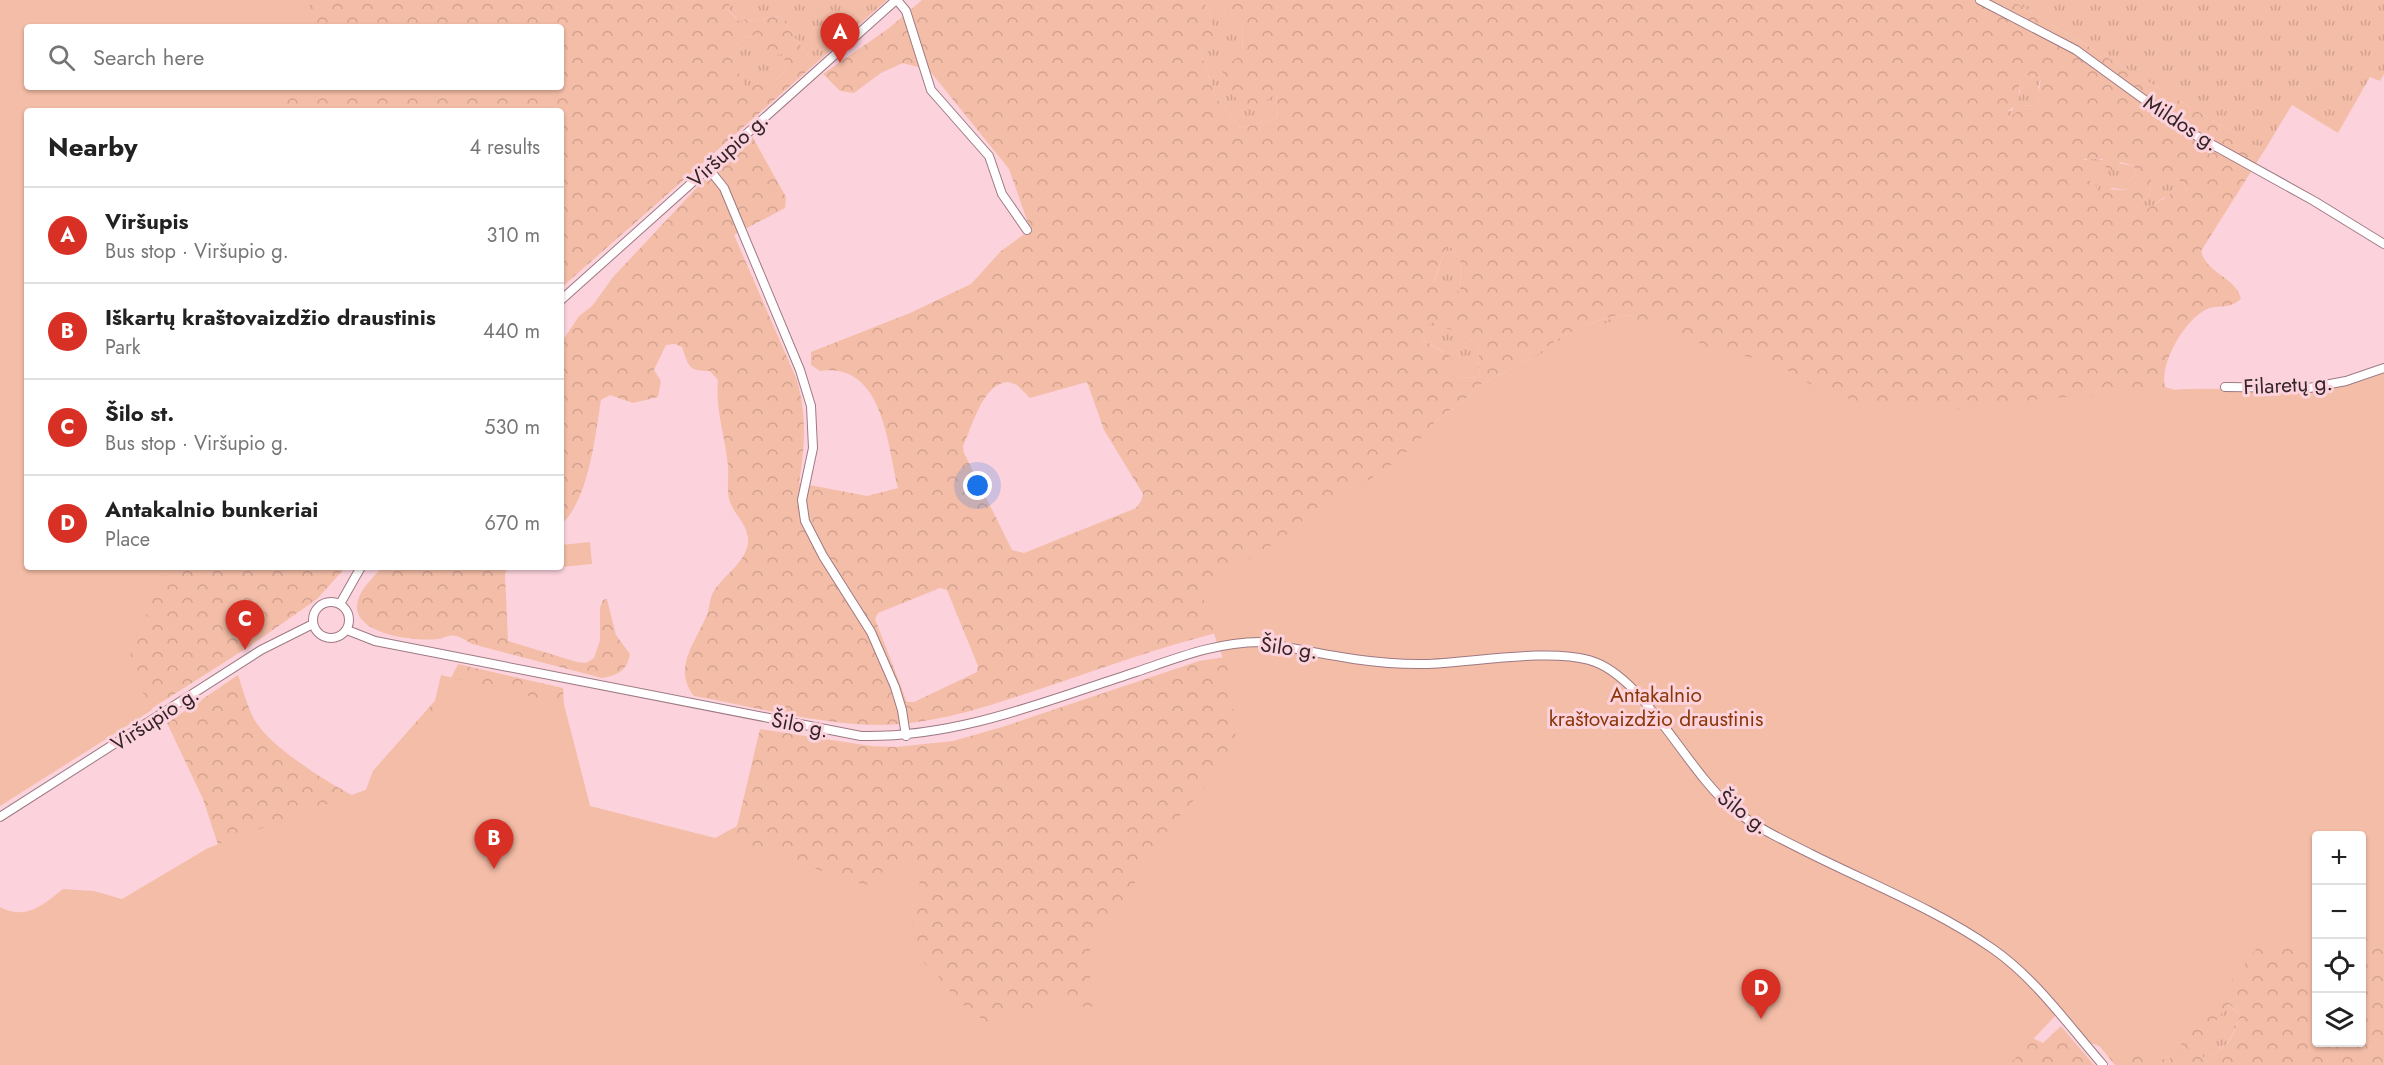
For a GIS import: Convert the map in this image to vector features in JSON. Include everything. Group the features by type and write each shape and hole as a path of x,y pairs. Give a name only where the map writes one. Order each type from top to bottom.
{"street":[{"name":"Viršupio g.","path":"564,297 897,0"},
{"path":"897,0 906,11 931,90 989,156 1002,194 1027,230"},
{"name":"Mildos g.","path":"1980,0 2076,50 2186,129 2314,201 2384,244"},
{"path":"708,168 724,188 800,370 808,397 813,448 802,500 805,521 823,556 870,633 895,687 906,736"},
{"name":"Filaretų g.","path":"2226,387 2310,388 2346,381 2384,368"},
{"path":"313,624 318,633 327,638 338,637 346,630 349,616 340,604 360,570"},
{"name":"Viršupio g.","path":"0,817 261,650 313,624 314,613 322,604 340,604"},
{"name":"Šilo g.","path":"346,630 375,641 861,736 906,736 969,724 1197,652 1240,642 1260,642 1400,663 1550,656 1588,659 1609,668 1626,681 1686,757 1733,809 1785,841 1944,919 1993,949 2021,972 2103,1065"}],"green space":[{"path":"0,0 731,0 728,10 740,22 780,16 814,65 564,285 564,108 24,108 24,570 343,570 317,599 250,646 0,805","holes":["755,35 755,46 767,56 783,54 787,69 778,78 746,88 729,53 744,38"]},
{"path":"0,0 310,0 309,24 24,24 24,90 286,90 277,108 24,108 24,570 165,570 125,667 139,685 152,710 0,806"},
{"path":"731,0 887,0 814,65 780,16 740,22 728,9"},
{"path":"922,0 1201,0 1209,10 1215,38 1201,53 1215,96 1240,128 1278,118 1276,94 1252,109 1227,91 1222,69 1242,54 1243,21 1214,0 2011,0 2264,151 2201,251 2209,265 2233,285 2241,299 2228,306 2207,309 2190,322 2170,355 2164,377 2165,387 2235,407 2384,390 2384,1065 2115,1065 2073,1014 1224,631 1156,650 984,707 921,722 878,725 832,722 694,696 685,676 688,656 707,614 712,594 743,557 748,543 747,532 729,498 728,466 717,391 718,380 710,371 693,369 682,347 675,344 666,345 654,370 661,381 658,397 633,403 610,395 601,400 593,449 584,484 571,514 564,522 564,338 579,316 592,306 614,276 702,182 752,136 786,197 785,208 734,235 797,380 804,431 799,483 867,496 898,488 885,429 878,409 869,392 857,379 841,372 820,371 811,365 811,352 910,313 971,284 1001,251 1023,235 1028,223 1009,169 929,70 903,63 881,73 854,93 840,91 823,74 889,28","holes":["2025,75 2041,78 2038,94 2040,102 2034,106 2025,105 2009,118 2007,112 2019,102 2019,81","2084,159 2102,159 2107,169 2113,171 2120,162 2134,166 2136,174 2128,182 2126,190 2105,189 2099,198 2095,183 2083,178 2086,166","2172,176 2185,185 2186,193 2174,192 2144,211 2137,206 2148,197 2152,177 2163,179","1450,246 1461,258 1460,292 1448,288 1440,291 1433,283 1445,250","1618,315 1634,316 1637,321 1431,430 1431,426 1468,397 1478,386 1532,358 1561,337 1591,323","1431,322 1466,336 1478,346 1480,377 1463,378 1453,375 1454,366 1450,356 1422,339","1008,382 1017,385 1030,398 1087,382 1104,430 1143,494 1136,508 1024,553 1012,550 964,453 963,446 985,397 999,384","940,588 947,590 978,666 977,672 914,702 907,702 875,619 878,613","2229,1004 2240,1015 2232,1036 2224,1047 2204,1058 2196,1046"]},
{"path":"1201,0 1214,0 1243,20 1242,54 1276,94 1278,118 1240,128 1215,96 1201,53 1214,37 1209,10"},
{"path":"2011,0 2384,0 2384,74 2380,81 2370,77 2338,133 2292,105 2264,151"},
{"path":"756,35 783,53 787,69 778,78 746,89 729,53 744,38"},
{"path":"2025,75 2041,78 2038,87 2040,102 2034,106 2025,105 2009,118 2007,112 2012,110 2020,92 2018,81"},
{"path":"2091,158 2134,166 2136,174 2128,182 2126,190 2112,188 2099,199 2083,178 2082,161"},
{"path":"2172,176 2185,185 2186,193 2163,198 2144,212 2137,206 2148,197 2152,177"},
{"path":"1450,246 1461,258 1460,292 1440,291 1433,284 1445,250"},
{"path":"1618,315 1635,316 1637,322 1431,430 1431,426 1468,397 1478,386 1532,358 1561,337 1591,323"},
{"name":"Antakalnio kraštovaizdžio draustinis","path":"1625,318 1663,325 1715,351 1772,361 1808,383 1850,399 1868,404 1908,408 1950,408 1975,412 1999,405 2039,399 2186,389 2310,388 2384,368 2384,938 2366,940 2366,831 2312,831 2312,943 2262,942 2169,1060 2113,1052 2089,1042 2058,1013 2009,1065 0,1065 0,907 9,911 26,912 41,905 63,889 94,891 122,899 208,848 366,790 373,771 412,728 432,713 441,675 564,705 590,806 715,838 752,845 849,881 868,885 889,866 922,859 917,909 911,932 918,958 934,971 958,1001 986,1022 1066,1001 1090,1010 1094,1001 1087,958 1099,928 1111,917 1129,892 1170,827 1237,751 1230,674 1218,646 1200,588 1282,539 1320,505 1361,485 1397,461 1438,422 1503,374 1590,327"},
{"path":"1431,321 1466,336 1478,346 1480,377 1463,378 1453,375 1444,352 1422,339"},
{"path":"590,542 592,564 564,567 564,545"},
{"path":"379,570 507,570 508,641 586,663 594,658 600,640 600,608 603,600 607,599 616,635 630,654 629,660 621,671 602,678 472,644 456,636 428,640 386,633 363,621 357,612 358,600 368,582"},
{"path":"1225,657 2043,1043 2061,1026 2094,1065 444,1065 246,930 203,799 167,723 238,675 247,703 261,729 299,762 352,795 366,790 373,771 446,688 458,664 563,688 564,705 590,806 607,832 715,838 737,826 760,729 871,746 896,747 953,741 1002,727 1199,661"},
{"path":"2228,1004 2240,1015 2235,1030 2223,1047 2204,1058 2195,1046"}],"place":[{"name":"Viršupis","path":"840,63"},
{"name":"Šilo st.","path":"245,650"},
{"name":"Iškartų kraštovaizdžio draustinis","path":"494,869"},
{"name":"Antakalnio bunkeriai","path":"1761,1019"}]}
